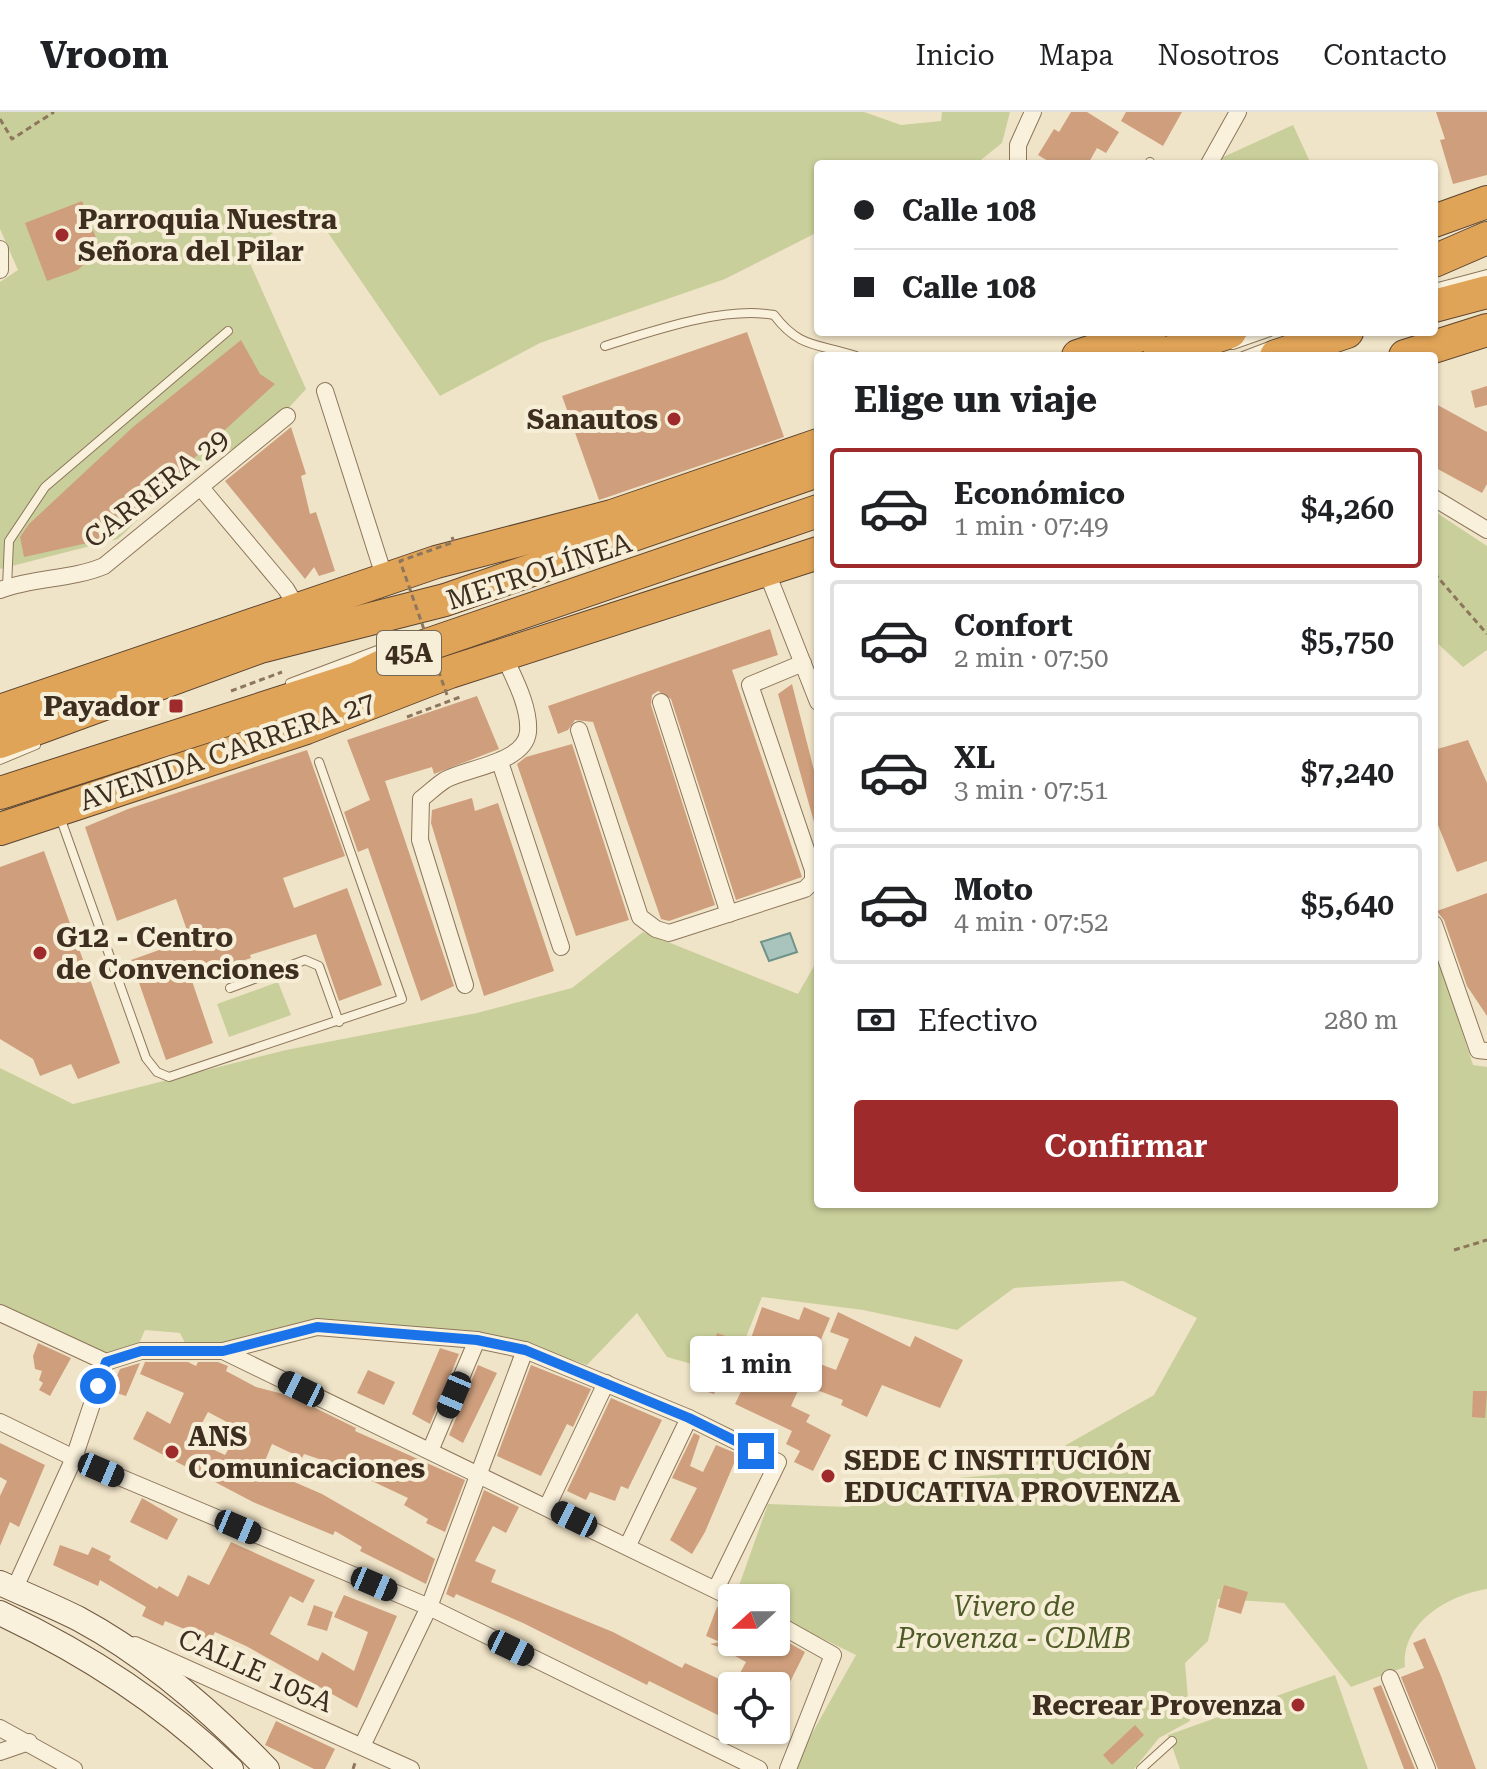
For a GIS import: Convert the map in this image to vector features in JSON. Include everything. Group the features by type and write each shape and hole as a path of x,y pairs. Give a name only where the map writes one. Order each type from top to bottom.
{"highway":[{"path":"1438,220 1487,202"},
{"path":"1438,259 1487,238"},
{"path":"1438,305 1487,292"},
{"path":"1418,352 1487,330"},
{"path":"1090,352 1138,336"},
{"path":"1279,349 1331,336"},
{"path":"1176,352 1228,340"},
{"path":"0,711 436,562 612,516 814,446"},
{"name":"45A","path":"0,742 48,731 260,647 445,600 814,472"},
{"name":"45A","path":"0,793 357,678 424,646 814,512"},
{"name":"AVENIDA CARRERA 27","path":"0,829 110,790 306,728 450,672 814,554"},
{"path":"48,731 97,678"},
{"path":"0,808 110,790"}],"main road":[{"path":"231,1769 166,1712 116,1676 50,1636 1,1616 7,1587 80,1620 195,1701 267,1769"}],"street":[{"path":"1018,160 1018,145 1033,112"},
{"path":"1211,160 1238,112"},
{"path":"0,249 0,270"},
{"path":"325,391 385,579"},
{"name":"CARRERA 29","path":"4,588 32,581 77,578 104,566 202,489 287,416"},
{"path":"202,489 286,589 298,609"},
{"path":"1438,500 1487,530"},
{"path":"766,570 814,692"},
{"path":"465,985 420,840 421,799 446,780 500,762 528,735 520,692 504,656"},
{"path":"579,730 640,917 656,929 669,933 805,889 813,881 813,870 750,685 803,663"},
{"path":"661,702 729,914"},
{"path":"500,762 561,947"},
{"path":"1438,935 1478,1050 1487,1051"},
{"path":"0,1313 106,1362 141,1351 223,1351 317,1327 477,1340 525,1350 689,1418 778,1462 716,1589 223,1351"},
{"path":"430,1451 477,1340"},
{"path":"362,1746 429,1607 525,1350"},
{"path":"7,1587 74,1458 106,1362"},
{"path":"547,1507 606,1383"},
{"path":"628,1545 689,1418"},
{"path":"0,1422 74,1458 429,1607 759,1769"},
{"name":"CALLE 105A","path":"80,1620 411,1769"},
{"path":"788,1769 833,1655 790,1631"},
{"path":"1390,1678 1427,1769"},
{"path":"0,1728 74,1769"},
{"path":"0,1752 29,1742"}],"lane":[{"path":"1438,287 1487,274"},
{"path":"605,346 650,332 751,311 774,315 790,336 800,341 843,352"},
{"path":"4,588 9,541 45,487 228,331"},
{"path":"1228,340 1249,336"},
{"path":"834,349 839,352"},
{"name":"METROLÍNEA","path":"594,576 756,520"},
{"name":"METROLÍNEA","path":"454,609 640,544"},
{"path":"284,686 405,640"},
{"path":"77,726 190,684"},
{"path":"0,760 48,731"},
{"path":"98,750 142,736"},
{"path":"57,810 146,1058 157,1072 169,1077 402,999 319,762"},
{"path":"230,988 305,960 314,961 319,966 339,1022"},
{"path":"1141,1769 1172,1741"}],"path":[{"path":"0,119 12,139 54,112"},
{"path":"447,695 400,561 454,542 452,537"},
{"path":"1438,578 1487,634"},
{"path":"231,691 286,671"},
{"path":"402,719 460,697"},
{"path":"1454,1250 1487,1240"}],"green space":[{"path":"0,112 864,112 901,125 941,121 942,112 1010,112 1002,143 981,160 814,160 814,234 725,279 540,343 440,396 311,208 245,252 306,389 264,435 192,467 118,539 0,569 0,282 18,270 0,229"},
{"path":"1293,125 1309,160 1222,160"},
{"path":"1438,514 1487,546 1487,650 1463,667 1438,644"},
{"name":"Vivero de Provenza - CDMB","path":"643,932 798,994 814,966 814,1208 1438,1208 1438,958 1473,1065 1487,1067 1487,1589 1457,1598 1430,1614 1411,1637 1405,1667 1351,1687 1284,1603 1218,1599 1208,1641 1185,1663 1190,1721 1159,1738 1134,1769 792,1769 856,1655 790,1623 790,1584 740,1584 768,1504 848,1507 922,1481 1017,1473 1154,1395 1197,1318 1123,1281 1014,1288 957,1330 863,1310 762,1297 731,1375 667,1357 637,1313 587,1365 529,1345 316,1323 233,1345 186,1345 180,1333 145,1330 138,1346 105,1356 0,1309 0,1068 73,1104 286,1050 477,1013 572,988"},
{"path":"278,982 291,1015 229,1037 217,1004"},
{"name":"Recrear Provenza","path":"1335,1675 1368,1769 1180,1769 1168,1735"}],"water":[{"path":"790,933 797,952 769,961 761,942"}],"building":[{"path":"1071,112 1087,112 1119,132 1106,153 1097,148 1090,160 1046,160 1038,155 1054,129 1059,132"},
{"path":"1126,112 1182,112 1163,146 1121,121"},
{"path":"1436,112 1487,112 1487,175 1453,184 1440,140 1445,139"},
{"name":"Parroquia Nuestra Señora del Pilar","path":"82,201 100,248 78,270 47,281 25,223"},
{"name":"Sanautos","path":"747,332 784,437 599,500 562,396"},
{"path":"241,340 260,374 275,384 106,539 24,557 20,537 29,524 133,427"},
{"path":"1487,386 1487,405 1475,408 1471,391"},
{"path":"1438,405 1487,432 1487,484 1482,493 1438,469"},
{"path":"291,427 306,474 301,476 310,514 316,512 335,571 319,576 314,567 305,579 225,481"},
{"path":"770,629 778,655 732,670 802,877 736,900 671,699 658,691 652,695 651,705 715,905 669,921 661,919 593,722 575,720 568,730 558,734 548,706"},
{"path":"792,684 814,770 814,822 778,694"},
{"path":"477,696 499,749 434,774 432,767 385,781 454,986 421,1001 368,848 358,852 344,812 370,800 347,740"},
{"path":"1468,740 1487,783 1487,861 1457,872 1438,825 1438,749"},
{"path":"572,744 629,920 576,936 517,764 526,757"},
{"path":"307,750 345,856 283,878 294,908 347,888 382,985 339,1001 316,934 250,955 251,958 191,978 213,1043 166,1060 131,960 190,939 176,899 117,921 85,827 128,809"},
{"path":"472,798 475,811 498,803 554,971 484,996 431,823 432,810"},
{"name":"G12 - Centro de Convenciones","path":"44,851 120,1063 78,1079 71,1064 40,1076 33,1059 0,1039 0,867"},
{"path":"1487,893 1487,1016 1467,986 1438,911"},
{"path":"762,1307 799,1320 804,1307 830,1318 812,1361 836,1370 849,1339 830,1332 838,1312 910,1347 915,1336 963,1360 940,1408 882,1385 867,1417 841,1405 843,1400 801,1384 791,1406 810,1415 806,1422 831,1435 813,1471 794,1462 800,1451 786,1444 792,1431 735,1404 750,1373 724,1364 714,1394 699,1389 717,1333 749,1344"},
{"path":"38,1343 71,1358 50,1396 39,1390 43,1383 39,1380 42,1371 35,1369 33,1356"},
{"path":"440,1348 459,1354 430,1424 412,1414"},
{"path":"145,1362 188,1362 196,1366 198,1362 218,1362 228,1366 226,1371 256,1387 291,1396 356,1428 355,1431 465,1480 445,1532 426,1523 428,1519 404,1505 408,1498 340,1466 304,1454 302,1458 272,1444 262,1468 322,1494 435,1559 426,1584 360,1551 362,1547 335,1531 333,1535 253,1502 133,1439 147,1411 170,1424 184,1393 140,1374","holes":["208,1412 240,1429 225,1455 193,1440"]},
{"path":"140,1363 126,1396 110,1391 120,1369"},
{"path":"478,1365 497,1373 463,1443 449,1435"},
{"path":"531,1365 591,1389 573,1427 567,1424 541,1476 497,1456"},
{"path":"368,1370 395,1382 384,1405 357,1393"},
{"path":"1473,1391 1487,1391 1485,1418 1472,1417"},
{"path":"611,1398 662,1420 628,1489 621,1486 615,1501 590,1492 586,1500 567,1491"},
{"path":"694,1433 700,1436 690,1466 703,1472 716,1445 738,1454 705,1532 692,1554 670,1540 697,1488 672,1478"},
{"path":"0,1443 45,1465 19,1527 10,1522 0,1546 0,1496 7,1481 0,1477"},
{"path":"484,1490 519,1507 506,1533 493,1526 475,1561 496,1570 491,1582 613,1632 682,1668 685,1663 718,1678 718,1715 649,1681 647,1685 523,1623 456,1594 454,1598 446,1594"},
{"path":"142,1498 178,1519 167,1540 130,1522"},
{"path":"231,1542 315,1580 303,1603 290,1596 270,1634 318,1661 322,1652 354,1671 368,1632 334,1617 344,1595 397,1616 357,1708 246,1646 215,1632 211,1640 165,1621 163,1626 142,1616 146,1607 100,1580 98,1586 53,1565 60,1545 88,1555 92,1547 111,1556 109,1560 157,1589 159,1586 178,1597 188,1575 209,1585"},
{"path":"1224,1585 1248,1592 1241,1614 1218,1607"},
{"path":"314,1605 333,1612 327,1631 307,1625"},
{"path":"717,1607 718,1641 706,1636"},
{"path":"1425,1638 1476,1769 1438,1769 1401,1677 1424,1668 1413,1643"},
{"path":"790,1643 805,1652 790,1682 790,1672 741,1672 746,1662 735,1656 790,1656"},
{"path":"1381,1685 1415,1769 1404,1769 1373,1688"},
{"path":"276,1721 335,1749 325,1769 314,1769 265,1745"},
{"path":"1135,1725 1144,1735 1112,1765 1103,1755"}],"place":[{"name":"Parroquia Nuestra Señora del Pilar","path":"62,235"},
{"name":"Sanautos","path":"674,419"},
{"name":"Payador","path":"176,706"},
{"name":"G12 - Centro de Convenciones","path":"40,953"},
{"name":"ANS Comunicaciones","path":"172,1452"},
{"name":"SEDE C INSTITUCIÓN EDUCATIVA PROVENZA","path":"828,1476"},
{"name":"Recrear Provenza","path":"1298,1705"}],"route":[{"path":"98,1386 106,1362 122,1355 141,1351 223,1351 317,1327 477,1340 525,1350 689,1418 756,1451"}]}
